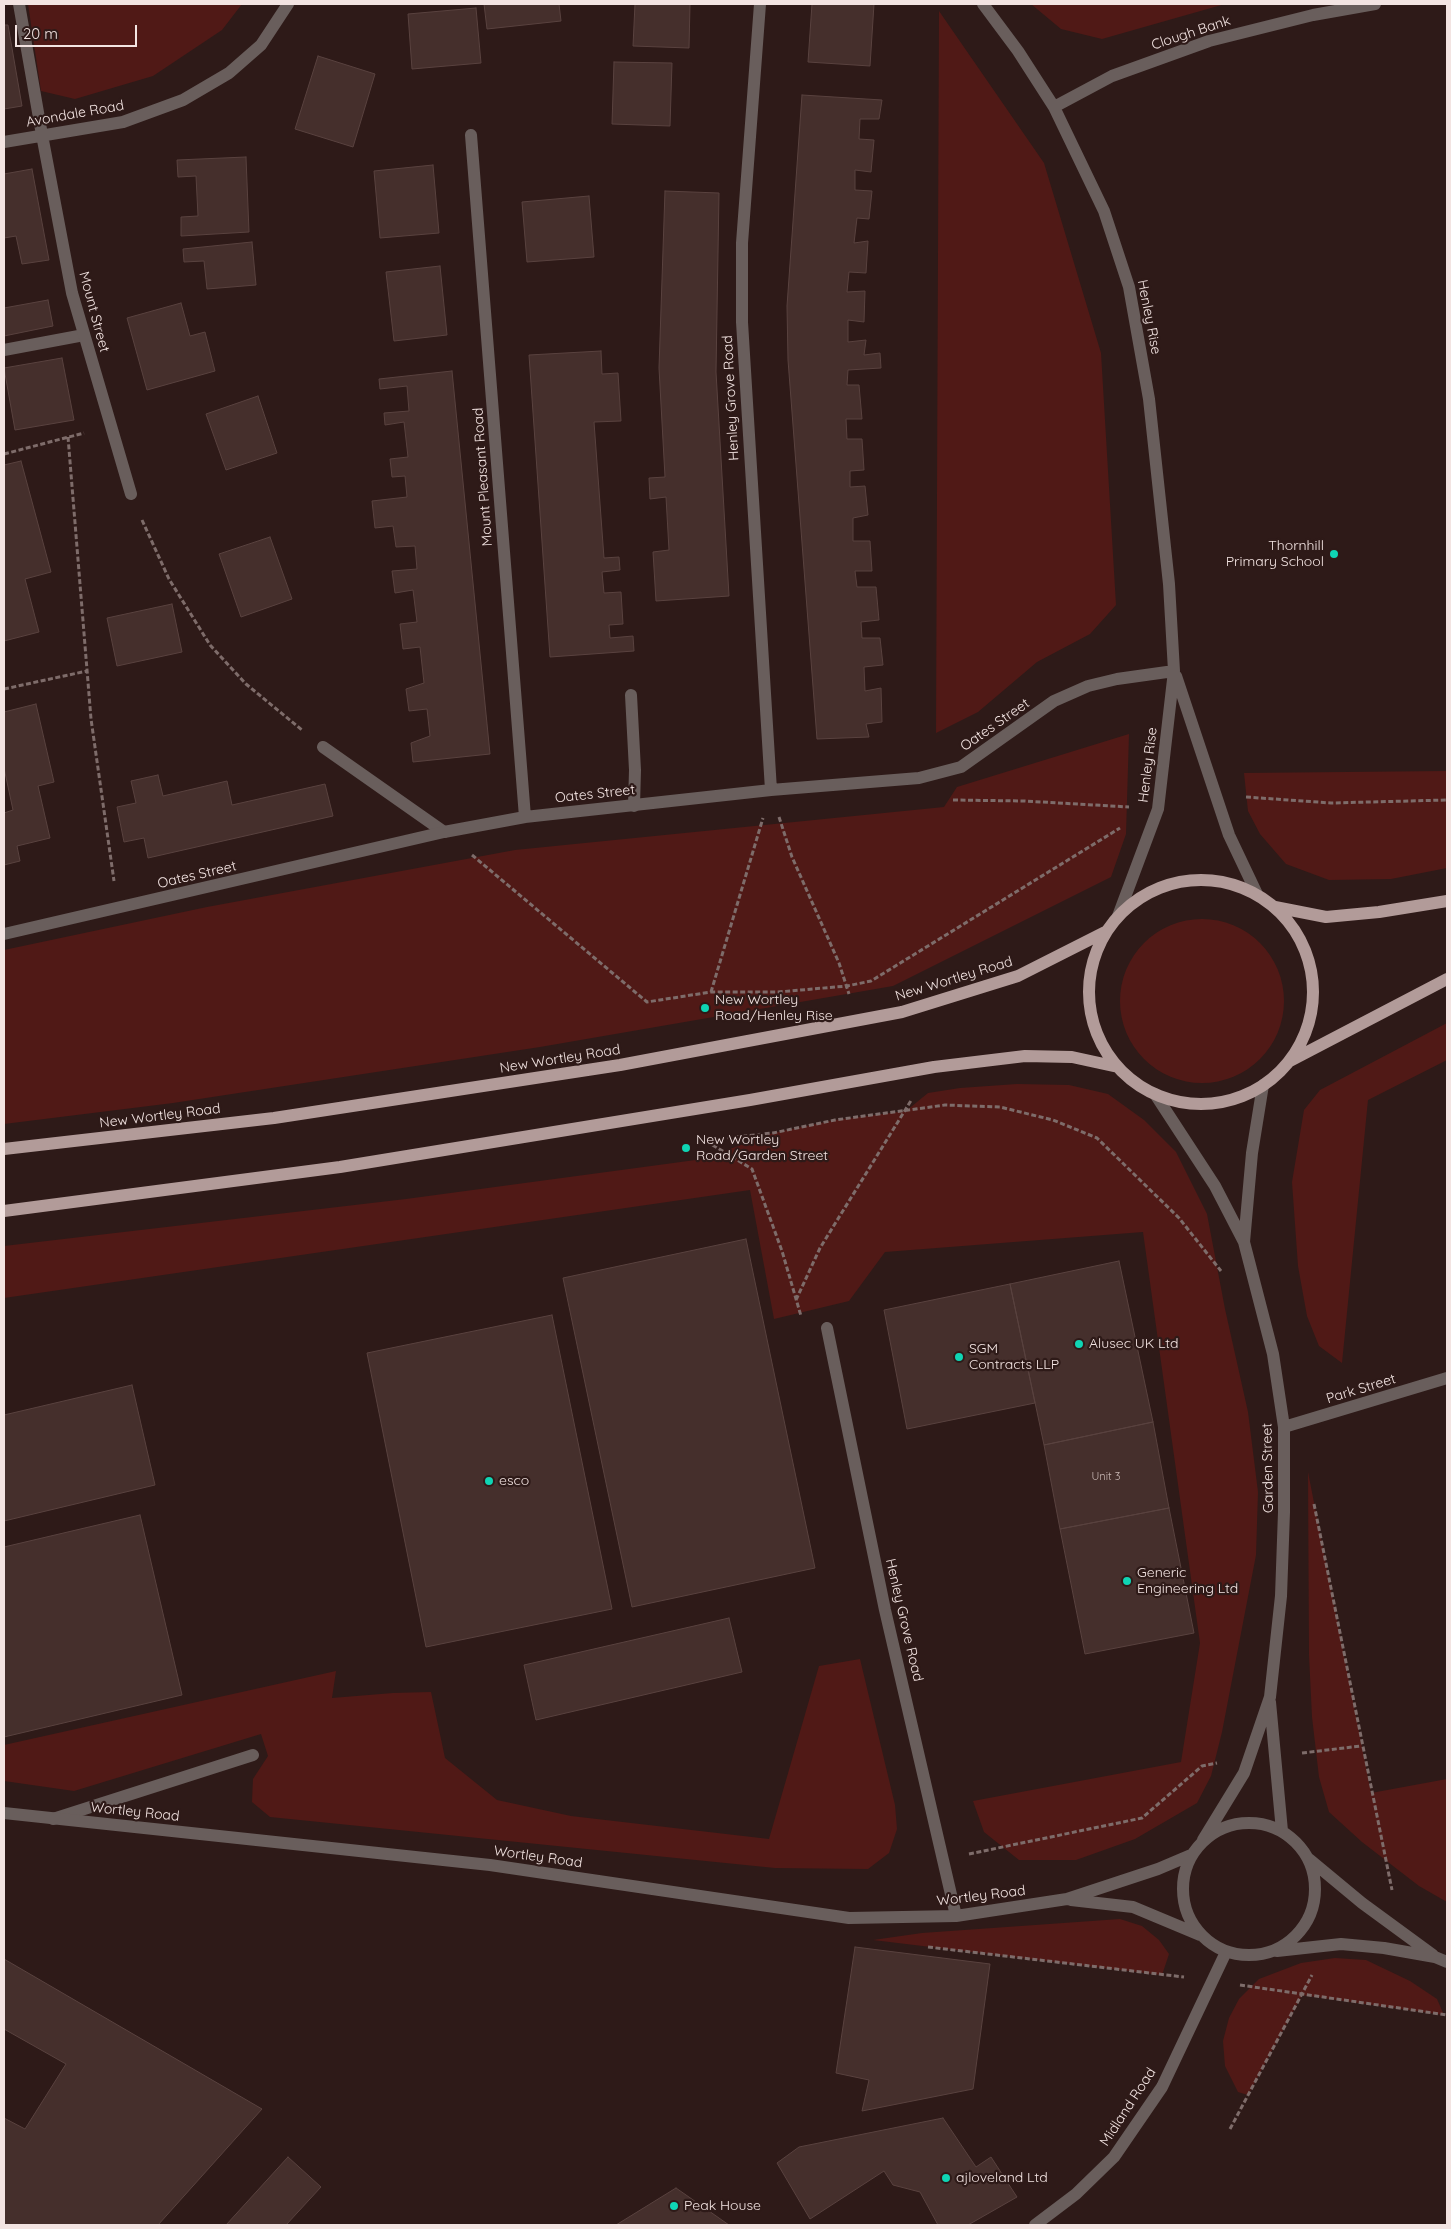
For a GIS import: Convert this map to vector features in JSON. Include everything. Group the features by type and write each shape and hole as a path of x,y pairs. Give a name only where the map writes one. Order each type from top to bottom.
{"main road":[{"path":"1289,1061 1306,1032 1313,999 1310,964 1297,933 1275,907 1257,894 1221,881 1183,881 1147,892 1118,916 1105,932 1093,959 1088,988 1091,1016 1101,1043 1118,1067 1135,1082 1155,1094 1182,1102 1210,1103 1238,1097 1263,1085 1289,1061 1447,979"},
{"path":"1275,907 1326,917 1379,912 1447,901"},
{"name":"New Wortley Road","path":"4,1148 274,1118 580,1072 902,1012 1018,976 1105,932"},
{"path":"4,1211 340,1167 750,1100 934,1067 1025,1056 1072,1057 1118,1067"}],"street":[{"name":"Mount Street","path":"19,4 72,293 131,494"},
{"name":"Avondale Road","path":"4,142 123,122 183,100 229,73 261,45 288,4"},
{"name":"Henley Grove Road","path":"760,4 742,243 742,322 771,790"},
{"name":"Henley Rise","path":"983,4 1018,51 1054,107 1104,211 1129,286 1149,399 1170,584 1174,671 1158,809 1118,916"},
{"name":"Clough Bank","path":"1054,107 1112,76 1209,41 1313,14 1374,4"},
{"name":"Mount Pleasant Road","path":"471,135 525,817"},
{"path":"4,350 84,334"},
{"name":"Oates Street","path":"4,934 444,832 525,817 771,790 919,778 961,768 1054,701 1088,686 1117,679 1174,671"},
{"name":"Henley Rise","path":"1174,671 1229,835 1257,894"},
{"path":"631,695 635,770 634,806"},
{"path":"323,747 444,832"},
{"name":"Garden Street","path":"1244,1242 1252,1153 1263,1085"},
{"name":"Garden Street","path":"1155,1094 1215,1186 1244,1242 1273,1354 1284,1427 1284,1512 1281,1596 1270,1697 1282,1831"},
{"name":"Henley Grove Road","path":"827,1328 885,1610 956,1916"},
{"name":"Park Street","path":"1284,1427 1447,1378"},
{"name":"Garden Street","path":"1203,1840 1244,1772 1270,1697"},
{"path":"53,1819 254,1755"},
{"name":"Wortley Road","path":"4,1813 490,1865 849,1918 956,1916 1067,1899 1158,1869 1191,1855"},
{"path":"1435,1957 1362,1903 1309,1859 1297,1843 1282,1831 1263,1824 1242,1823 1221,1829 1203,1840 1191,1855 1184,1875 1182,1896 1188,1917 1200,1935 1212,1945 1226,1952 1241,1955 1257,1955 1341,1944 1384,1948 1435,1957 1447,1962"},
{"path":"1273,1952 1292,1940 1306,1924 1314,1903 1315,1880 1309,1859"},
{"name":"Wortley Road","path":"1067,1899 1133,1907 1200,1935"},
{"name":"Midland Road","path":"1034,2225 1076,2194 1114,2157 1162,2087 1226,1952"}],"path":[{"path":"4,454 111,426"},
{"path":"68,437 92,729 118,908"},
{"path":"131,494 169,579 210,646 246,684 323,747"},
{"path":"4,690 87,672"},
{"path":"919,778 944,800 1024,801 1158,809"},
{"path":"771,790 792,857 847,986"},
{"path":"712,992 771,790"},
{"path":"1216,795 1331,803 1447,800"},
{"path":"444,832 647,1002 712,992 778,992 847,986 871,981 1133,819 1158,809"},
{"path":"827,1328 806,1331 782,1252 752,1170 705,1140 773,1133 835,1120 944,1105 1000,1107 1053,1120 1097,1138 1179,1218 1225,1277"},
{"path":"796,1300 820,1248 906,1111"},
{"path":"1313,1501 1362,1746 1402,1932"},
{"path":"1276,1756 1362,1746"},
{"path":"943,1859 1142,1818 1202,1766 1250,1757"},
{"path":"921,1946 1212,1980 1302,1995 1447,2015"},
{"path":"1230,2129 1327,1946"}],"shaded area":[{"path":"28,4 242,4 222,30 153,76 75,99 41,91"},
{"path":"1031,4 1225,4 1102,39 1061,29"},
{"path":"939,11 1044,163 1101,353 1116,605 1090,634 1037,662 978,712 936,733"},
{"path":"1129,734 1126,834 1111,877 893,986 540,1047 173,1103 4,1124 4,950 207,907 515,850 944,807 957,787"},
{"path":"1447,771 1447,868 1391,879 1329,880 1286,864 1260,834 1248,811 1244,773"},
{"path":"1210,919 1226,922 1241,929 1254,937 1266,949 1281,977 1284,1001 1283,1017 1278,1032 1266,1053 1254,1065 1226,1080 1194,1083 1178,1080 1163,1073 1150,1065 1138,1053 1123,1025 1120,993 1123,977 1130,962 1138,949 1150,937 1178,922"},
{"path":"1447,1023 1447,1060 1368,1100 1342,1363 1319,1346 1307,1316 1298,1266 1292,1182 1304,1110 1320,1090"},
{"path":"1017,1084 1069,1085 1108,1094 1144,1120 1176,1152 1207,1214 1225,1309 1248,1412 1258,1492 1256,1555 1222,1732 1211,1776 1197,1803 1135,1839 1076,1860 1019,1860 984,1832 973,1801 1181,1762 1200,1643 1143,1232 885,1252 849,1301 774,1319 750,1190 4,1298 4,1246 406,1199 703,1159 773,1133 835,1120 906,1111 928,1093 960,1088"},
{"path":"1308,1472 1371,1793 1447,1779 1447,1902 1419,1886 1362,1842 1329,1812 1319,1777 1312,1717 1309,1655"},
{"path":"860,1659 895,1805 897,1829 889,1853 868,1869 775,1868 270,1817 252,1802 253,1779 268,1756 261,1734 74,1791 4,1781 4,1745 336,1671 332,1698 431,1692 445,1758 497,1800 571,1816 769,1839 819,1666"},
{"path":"1120,1919 1142,1926 1159,1940 1169,1954 1162,1975 873,1940 922,1933"},
{"path":"1335,1958 1366,1960 1410,1981 1437,1999 1444,2015 1302,1995 1248,2095 1238,2092 1225,2066 1223,2041 1229,2018 1239,1999 1259,1979 1301,1963"}],"building":[{"path":"484,4 559,4 561,21 487,29"},
{"path":"635,4 690,4 689,48 633,46"},
{"path":"812,4 874,4 870,66 808,62"},
{"path":"476,8 481,63 412,69 408,14"},
{"path":"4,25 8,25 22,106 4,109"},
{"path":"318,56 375,74 353,147 295,129"},
{"path":"614,62 672,63 670,126 612,124"},
{"path":"802,95 882,100 879,119 860,119 859,139 874,140 871,172 855,170 855,190 872,191 869,219 857,218 854,243 868,241 866,273 849,272 847,292 865,291 864,322 848,320 848,342 866,340 864,355 880,353 881,368 848,370 847,385 859,385 862,419 846,419 847,439 862,439 864,470 850,471 850,487 865,486 868,515 853,518 853,541 870,541 872,571 855,571 857,587 876,587 879,620 861,622 862,638 880,638 883,665 864,667 865,691 881,688 882,722 866,724 869,737 817,739 788,360 787,306"},
{"path":"246,157 249,232 181,236 181,217 198,216 196,176 178,177 177,160"},
{"path":"433,165 439,233 380,238 374,171"},
{"path":"32,169 49,260 22,264 16,236 4,238 4,174"},
{"path":"665,191 719,193 716,372 729,596 656,601 653,552 669,550 666,497 650,499 649,478 665,477 659,368"},
{"path":"589,196 594,257 527,262 522,202"},
{"path":"252,242 256,285 207,289 204,261 184,262 183,249"},
{"path":"440,266 447,335 394,341 386,272"},
{"path":"48,300 53,326 4,336 4,308"},
{"path":"181,303 190,336 205,332 215,371 147,390 127,318"},
{"path":"601,351 602,374 618,373 621,421 594,422 604,558 619,557 620,570 602,572 604,593 621,592 623,624 609,625 610,638 633,636 634,651 550,657 529,355"},
{"path":"62,358 74,420 15,430 4,368"},
{"path":"452,371 490,754 413,762 411,743 430,736 427,709 409,711 406,689 424,683 420,647 403,649 400,624 417,622 413,590 395,593 392,571 417,569 415,546 396,547 393,526 375,528 372,501 407,497 405,476 392,477 390,459 408,457 404,422 385,425 384,413 409,411 407,386 380,389 379,379"},
{"path":"258,396 277,453 226,470 206,414"},
{"path":"21,461 51,572 25,579 39,632 4,641 4,465"},
{"path":"270,537 292,599 241,617 219,554"},
{"path":"172,604 182,652 117,666 107,618"},
{"path":"36,704 54,782 38,786 50,838 17,846 20,861 4,865 4,813 13,810 4,768 4,712"},
{"path":"158,775 163,796 227,781 232,805 325,784 333,816 148,858 144,838 124,842 117,807 136,803 131,781"},
{"path":"746,1239 815,1568 632,1607 563,1278"},
{"name":"Alusec UK Ltd","path":"1119,1261 1153,1422 1044,1445 1010,1284"},
{"name":"SGM Contracts LLP","path":"1010,1284 1035,1403 907,1429 884,1310"},
{"name":"esco","path":"552,1315 612,1609 426,1647 367,1353"},
{"path":"132,1385 155,1485 4,1521 4,1415"},
{"path":"1153,1422 1169,1508 1060,1529 1044,1445"},
{"name":"Generic Engineering Ltd","path":"1169,1508 1194,1633 1085,1654 1060,1529"},
{"path":"140,1515 182,1695 4,1737 4,1547"},
{"path":"729,1618 742,1672 536,1720 524,1665"},
{"path":"855,1947 990,1964 973,2089 862,2111 869,2080 836,2073"},
{"path":"4,1959 262,2109 158,2225 4,2225 4,2118 25,2129 66,2064 4,2029"},
{"name":"ajloveland Ltd","path":"943,2118 976,2167 991,2157 1017,2197 968,2225 938,2225 920,2192 893,2185 884,2171 810,2219 777,2163 799,2147"},
{"path":"288,2157 321,2187 286,2225 226,2225"},
{"name":"Peak House","path":"676,2188 729,2225 616,2225"}],"place":[{"name":"Thornhill Primary School","path":"1334,554"},
{"name":"New Wortley Road/Henley Rise","path":"705,1008"},
{"name":"New Wortley Road/Garden Street","path":"686,1148"},
{"name":"Alusec UK Ltd","path":"1079,1344"},
{"name":"SGM Contracts LLP","path":"959,1357"},
{"name":"esco","path":"489,1481"},
{"name":"Generic Engineering Ltd","path":"1127,1581"},
{"name":"ajloveland Ltd","path":"946,2178"},
{"name":"Peak House","path":"674,2206"}]}
